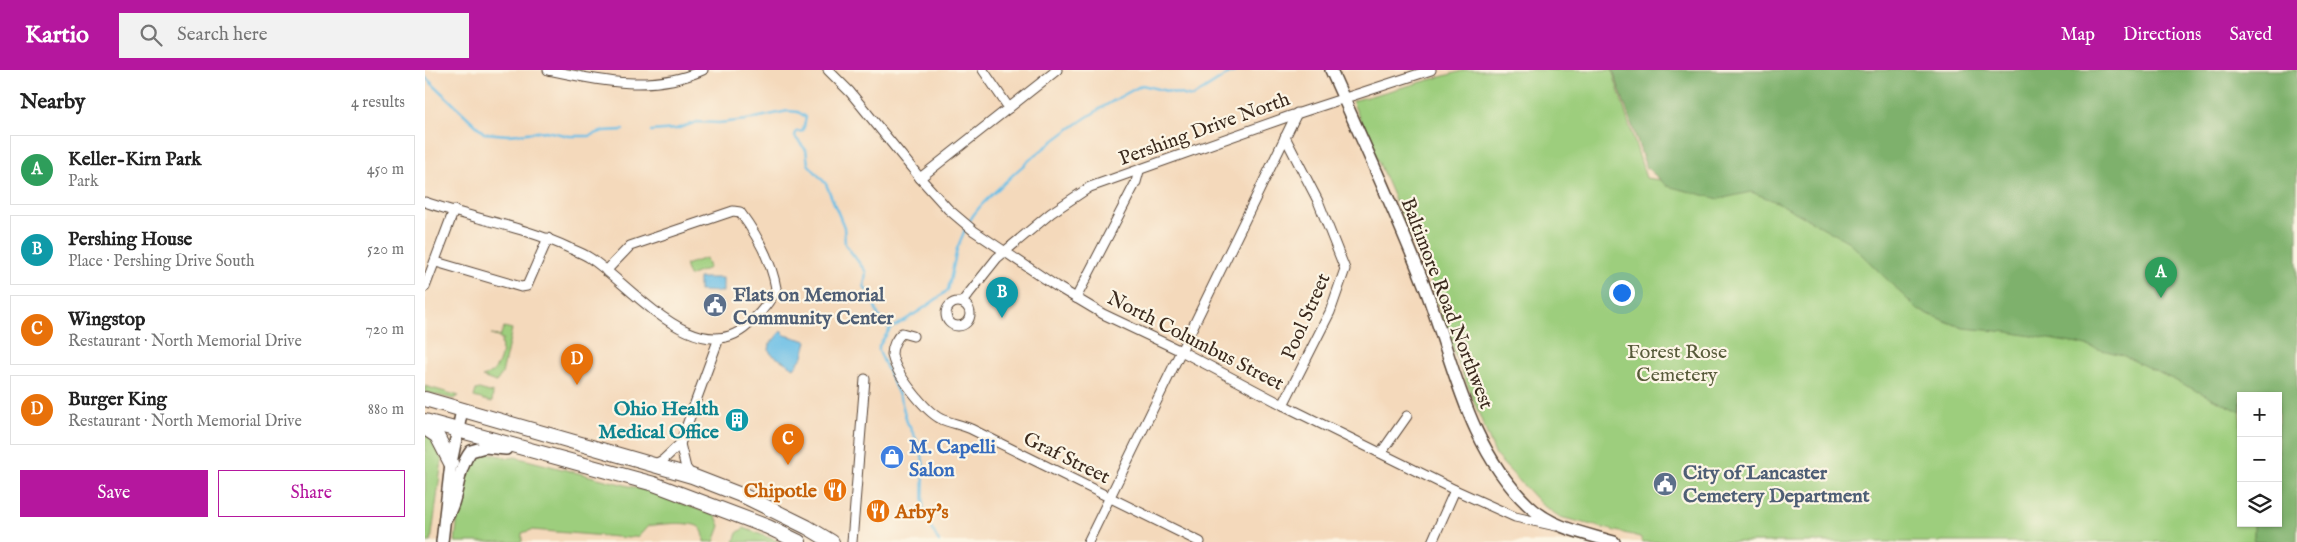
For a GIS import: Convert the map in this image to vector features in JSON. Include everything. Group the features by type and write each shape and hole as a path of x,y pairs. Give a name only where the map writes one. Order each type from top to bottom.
{"main road":[{"name":"Baltimore Road Northwest","path":"1331,70 1402,228 1423,282 1457,384 1486,449 1505,479 1528,506 1559,527"},
{"path":"425,399 692,476 746,497 807,527 832,542"},
{"path":"442,542 451,463 462,410"},
{"path":"425,421 654,484 768,527 799,542"},
{"path":"425,428 437,436 451,463"},
{"path":"445,519 451,510 459,471 471,451 477,448 498,447 562,462 583,464"},
{"name":"North Columbus Street","path":"1559,527 1613,542"}],"street":[{"path":"548,70 605,82 640,84 675,80 703,70"},
{"name":"North Columbus Street","path":"828,70 850,92 920,178 966,225 1076,298 1103,314 1181,351 1283,405 1455,490 1515,517 1559,527"},
{"path":"983,70 1009,108"},
{"path":"920,178 1057,70"},
{"name":"Pershing Drive North","path":"963,302 997,258 1051,213 1090,186 1139,171 1185,152 1297,113 1431,70"},
{"path":"1088,542 1297,113"},
{"name":"Pool Street","path":"1283,405 1330,312 1345,269 1318,201 1285,137"},
{"path":"1076,298 1136,182 1139,171"},
{"path":"425,202 548,238 589,257 669,323 682,329 719,338 739,332 749,325 776,288 771,265 765,252 739,212 733,211 630,246 606,270"},
{"path":"425,287 454,210"},
{"path":"436,262 521,287 527,286 548,238"},
{"name":"Graf Street","path":"913,336 901,333 892,354 895,363 920,403 942,419 971,429 1200,542"},
{"path":"655,464 663,460 680,444 719,338"},
{"path":"852,542 865,379"},
{"path":"1381,453 1407,416"},
{"path":"680,444 686,468 692,476"},
{"path":"1431,542 1455,490"}],"green space":[{"name":"Forest Rose Cemetery","path":"1466,70 1612,70 1646,178 1715,188 2297,70 2242,392 2237,392 2237,527 2270,527 2269,542 1643,542 1640,537 1560,517 1541,504 1496,456 1451,345 1430,281 1352,101"},
{"path":"1613,70 2297,70 2297,542 2254,542 2254,527 2282,527 2282,392 2237,392 2237,410 2122,355 2078,344 2008,332 1963,328 1918,310 1849,242 1777,202 1751,192 1719,199 1667,186 1646,167"},
{"path":"706,258 709,268 689,276 685,265"},
{"path":"504,327 512,329 502,374 496,382 482,377 492,372 498,364 503,339 491,335 500,336"},
{"path":"425,386 459,396 453,399 425,392"},
{"path":"479,389 493,393 492,402 474,397 476,390"},
{"path":"425,433 432,438 442,460 431,542 425,542"},
{"path":"487,453 510,458 515,457 645,490 716,516 720,526 714,542 704,542 703,532 695,525 659,524 648,526 639,536 629,538 532,530 522,533 522,542 455,542 462,476 472,459"},
{"path":"744,528 780,542 734,542 737,533"}],"water":[{"path":"699,278 723,278 723,292 699,291"},
{"path":"781,331 785,335 807,341 803,356 794,368 771,354 769,350 770,344"}],"waterway":[{"path":"969,222 984,202 1034,156 1068,130 1123,95 1142,85 1192,97 1238,70"},
{"path":"425,77 484,133 508,135 546,131 569,136 589,136 603,131 623,130"},
{"path":"651,131 676,129 697,122 719,123 746,120 788,111 798,112 806,117 803,131 796,132 795,137 806,150 808,164 826,184 844,227 845,244 866,272 864,288 871,294 878,315 890,329 879,346 879,351 901,400 907,422 920,446 924,466 923,512 939,542"},
{"path":"890,329 920,311 948,290 957,249 966,227"}],"place":[{"name":"Keller-Kirn Park","path":"2161,298"},
{"name":"Flats on Memorial Community Center","path":"715,305"},
{"name":"Pershing House","path":"1002,318"},
{"name":"Burger King","path":"577,385"},
{"name":"Ohio Health Medical Office","path":"737,420"},
{"name":"M. Capelli Salon","path":"892,457"},
{"name":"Wingstop","path":"788,465"},
{"name":"City of Lancaster Cemetery Department","path":"1665,484"},
{"name":"Chipotle","path":"835,490"},
{"name":"Arby's","path":"878,511"}]}
